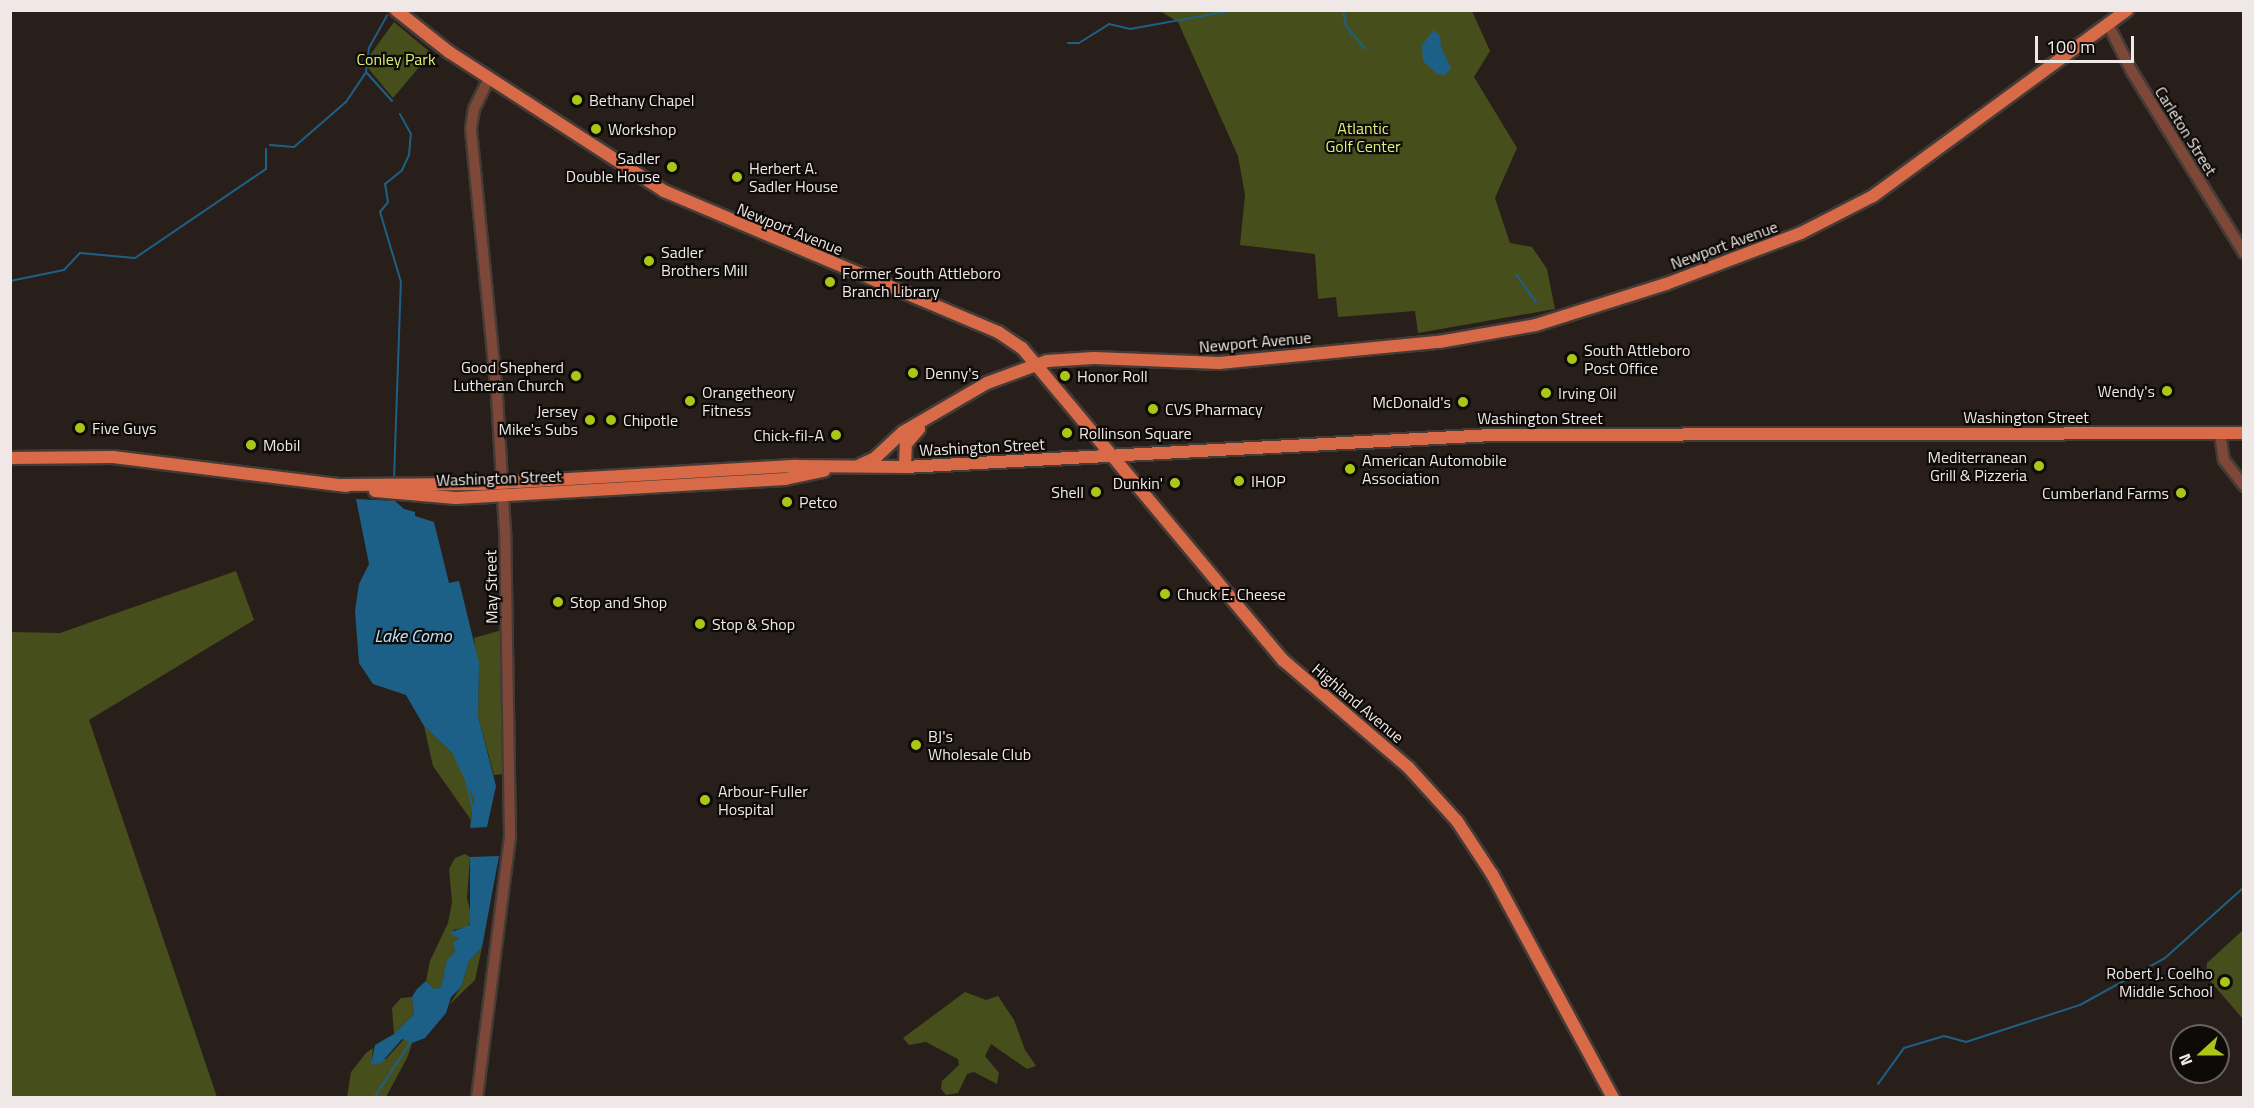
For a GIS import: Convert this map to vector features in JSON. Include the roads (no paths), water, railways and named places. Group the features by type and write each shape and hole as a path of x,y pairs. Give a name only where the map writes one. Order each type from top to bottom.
{"main road":[{"name":"Newport Avenue","path":"396,10 489,78 664,191 999,332 1015,342 1036,364 1082,358 1219,363 1400,346 1511,331 1587,310 1782,241 1856,206 1913,170 2127,10"},
{"path":"852,468 875,458 903,432 987,383 1036,364"},
{"name":"Highland Avenue","path":"1036,364 1110,456 1292,669 1408,767 1457,821 1492,874 1613,1098"},
{"path":"905,467 909,438 934,415"},
{"name":"Washington Street","path":"10,458 113,457 436,498 503,489 785,479 837,468 905,467 1493,435 2244,433"}],"street":[{"name":"Carleton Street","path":"2108,24 2131,70 2244,253"},
{"name":"May Street","path":"477,1098 510,841 503,489 471,128 474,109 489,78"},
{"path":"2220,433 2224,460 2244,486"}],"water":[{"path":"1434,30 1440,36 1441,47 1451,68 1445,75 1437,74 1423,61 1422,45"},
{"name":"Lake Como","path":"356,499 395,501 404,509 415,512 415,516 434,522 449,583 459,581 479,663 478,716 496,786 487,827 470,828 474,798 452,753 424,726 406,695 373,684 359,663 355,611 359,584 369,564"},
{"path":"499,856 482,947 469,961 461,987 451,997 446,1013 425,1038 412,1043 402,1039 381,1063 371,1065 375,1045 394,1034 414,1014 412,997 417,989 426,981 434,989 441,987 447,960 455,952 453,943 459,938 449,933 470,925 470,857"}],"waterway":[{"path":"1068,43 1079,43 1109,24 1130,29 1236,10"},
{"path":"1343,10 1346,26 1365,49"},
{"path":"270,145 294,147 346,102 366,72 369,48 387,16"},
{"path":"366,72 392,101"},
{"path":"394,478 401,282 380,212 388,202 385,184 402,170 409,155 411,134 400,114"},
{"path":"10,281 64,270 80,253 135,258 266,169 266,149"},
{"path":"1516,274 1536,303"},
{"path":"464,772 474,814"},
{"path":"1878,1084 1904,1048 1944,1036 1966,1042 2080,1005 2165,958 2244,887"},
{"path":"374,1098 412,1040"}],"place":[{"name":"Bethany Chapel","path":"577,100"},
{"name":"Workshop","path":"596,129"},
{"name":"Sadler Double House","path":"672,167"},
{"name":"Herbert A. Sadler House","path":"737,177"},
{"name":"Sadler Brothers Mill","path":"649,261"},
{"name":"Former South Attleboro Branch Library","path":"830,282"},
{"name":"South Attleboro Post Office","path":"1572,359"},
{"name":"Denny's","path":"913,373"},
{"name":"Good Shepherd Lutheran Church","path":"576,376"},
{"name":"Honor Roll","path":"1065,376"},
{"name":"Wendy's","path":"2167,391"},
{"name":"Irving Oil","path":"1546,393"},
{"name":"Orangetheory Fitness","path":"690,401"},
{"name":"McDonald's","path":"1463,402"},
{"name":"CVS Pharmacy","path":"1153,409"},
{"name":"Jersey Mike's Subs","path":"590,420"},
{"name":"Chipotle","path":"611,420"},
{"name":"Five Guys","path":"80,428"},
{"name":"Rollinson Square","path":"1067,433"},
{"name":"Chick-fil-A","path":"836,435"},
{"name":"Mobil","path":"251,445"},
{"name":"Mediterranean Grill & Pizzeria","path":"2039,466"},
{"name":"American Automobile Association","path":"1350,469"},
{"name":"IHOP","path":"1239,481"},
{"name":"Dunkin'","path":"1175,483"},
{"name":"Shell","path":"1096,492"},
{"name":"Cumberland Farms","path":"2181,493"},
{"name":"Petco","path":"787,502"},
{"name":"Chuck E. Cheese","path":"1165,594"},
{"name":"Stop and Shop","path":"558,602"},
{"name":"Stop & Shop","path":"700,624"},
{"name":"BJ's Wholesale Club","path":"916,745"},
{"name":"Arbour-Fuller Hospital","path":"705,800"},
{"name":"Robert J. Coelho Middle School","path":"2225,982"}],"park label":[{"name":"Conley Park","path":"396,59"},
{"name":"Atlantic Golf Center","path":"1363,137"}]}
